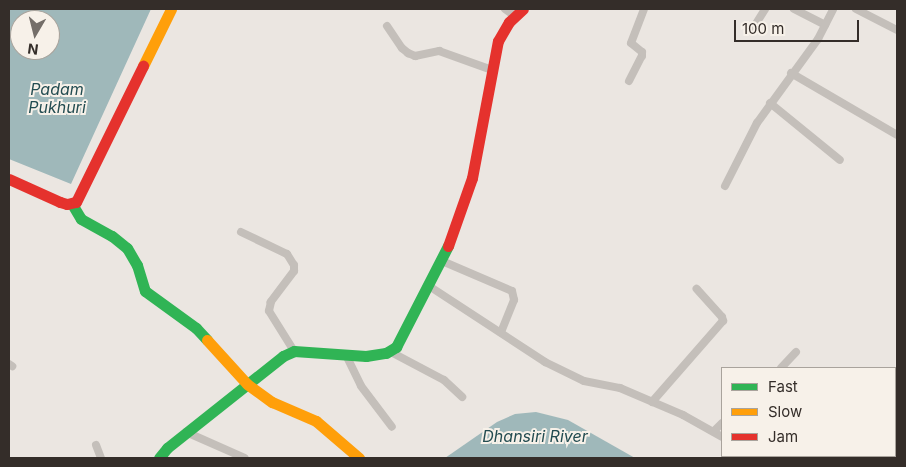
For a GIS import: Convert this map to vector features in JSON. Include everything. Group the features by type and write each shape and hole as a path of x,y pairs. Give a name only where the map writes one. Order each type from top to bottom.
{"street":[{"path":"9,179 60,202 72,204 76,202 171,9"},
{"path":"160,458 167,448 246,384 294,351 366,356 396,348 403,338 442,261 459,219 472,178 500,36 519,12 505,9"},
{"path":"629,82 642,56 642,52 631,42 644,9"},
{"path":"752,30 765,9"},
{"path":"794,9 825,25"},
{"path":"725,186 757,122 791,73 818,39 833,9"},
{"path":"856,9 897,30"},
{"path":"388,26 402,48 408,53 416,56 439,51 492,70"},
{"path":"791,73 897,135"},
{"path":"770,104 840,160"},
{"path":"72,204 76,214 81,219 112,236 127,248 137,265 145,291 196,328 246,384 272,402 316,421 359,458"},
{"path":"241,232 287,254 294,265 294,270 271,302 269,311 294,351"},
{"path":"442,261 512,291 514,300 501,332"},
{"path":"429,286 546,362 590,383 613,385 714,431 721,436"},
{"path":"652,402 723,321 722,317 697,288"},
{"path":"389,351 444,380 462,397"},
{"path":"782,367 796,352"},
{"path":"346,355 361,386 392,427"},
{"path":"714,431 721,424"},
{"path":"186,432 245,458"},
{"path":"96,445 101,458"}],"water":[{"name":"Padam Pukhuri","path":"9,9 151,9 71,184 9,159"},
{"name":"Dhansiri River","path":"536,412 568,420 635,458 445,458 497,422 515,414"}],"traffic: fast":[{"path":"72,204 81,219 112,236 127,248 137,265 145,291 196,328 207,340"},
{"path":"159,458 167,448 283,356 294,351 366,356 386,353 396,347 448,246"}],"traffic: slow":[{"path":"143,66 171,9"},
{"path":"207,340 247,384 272,402 316,421 359,458"}],"traffic: jam":[{"path":"448,246 472,178 498,41 509,22 523,9"},
{"path":"9,179 60,202 67,204 76,202 143,66"}]}
